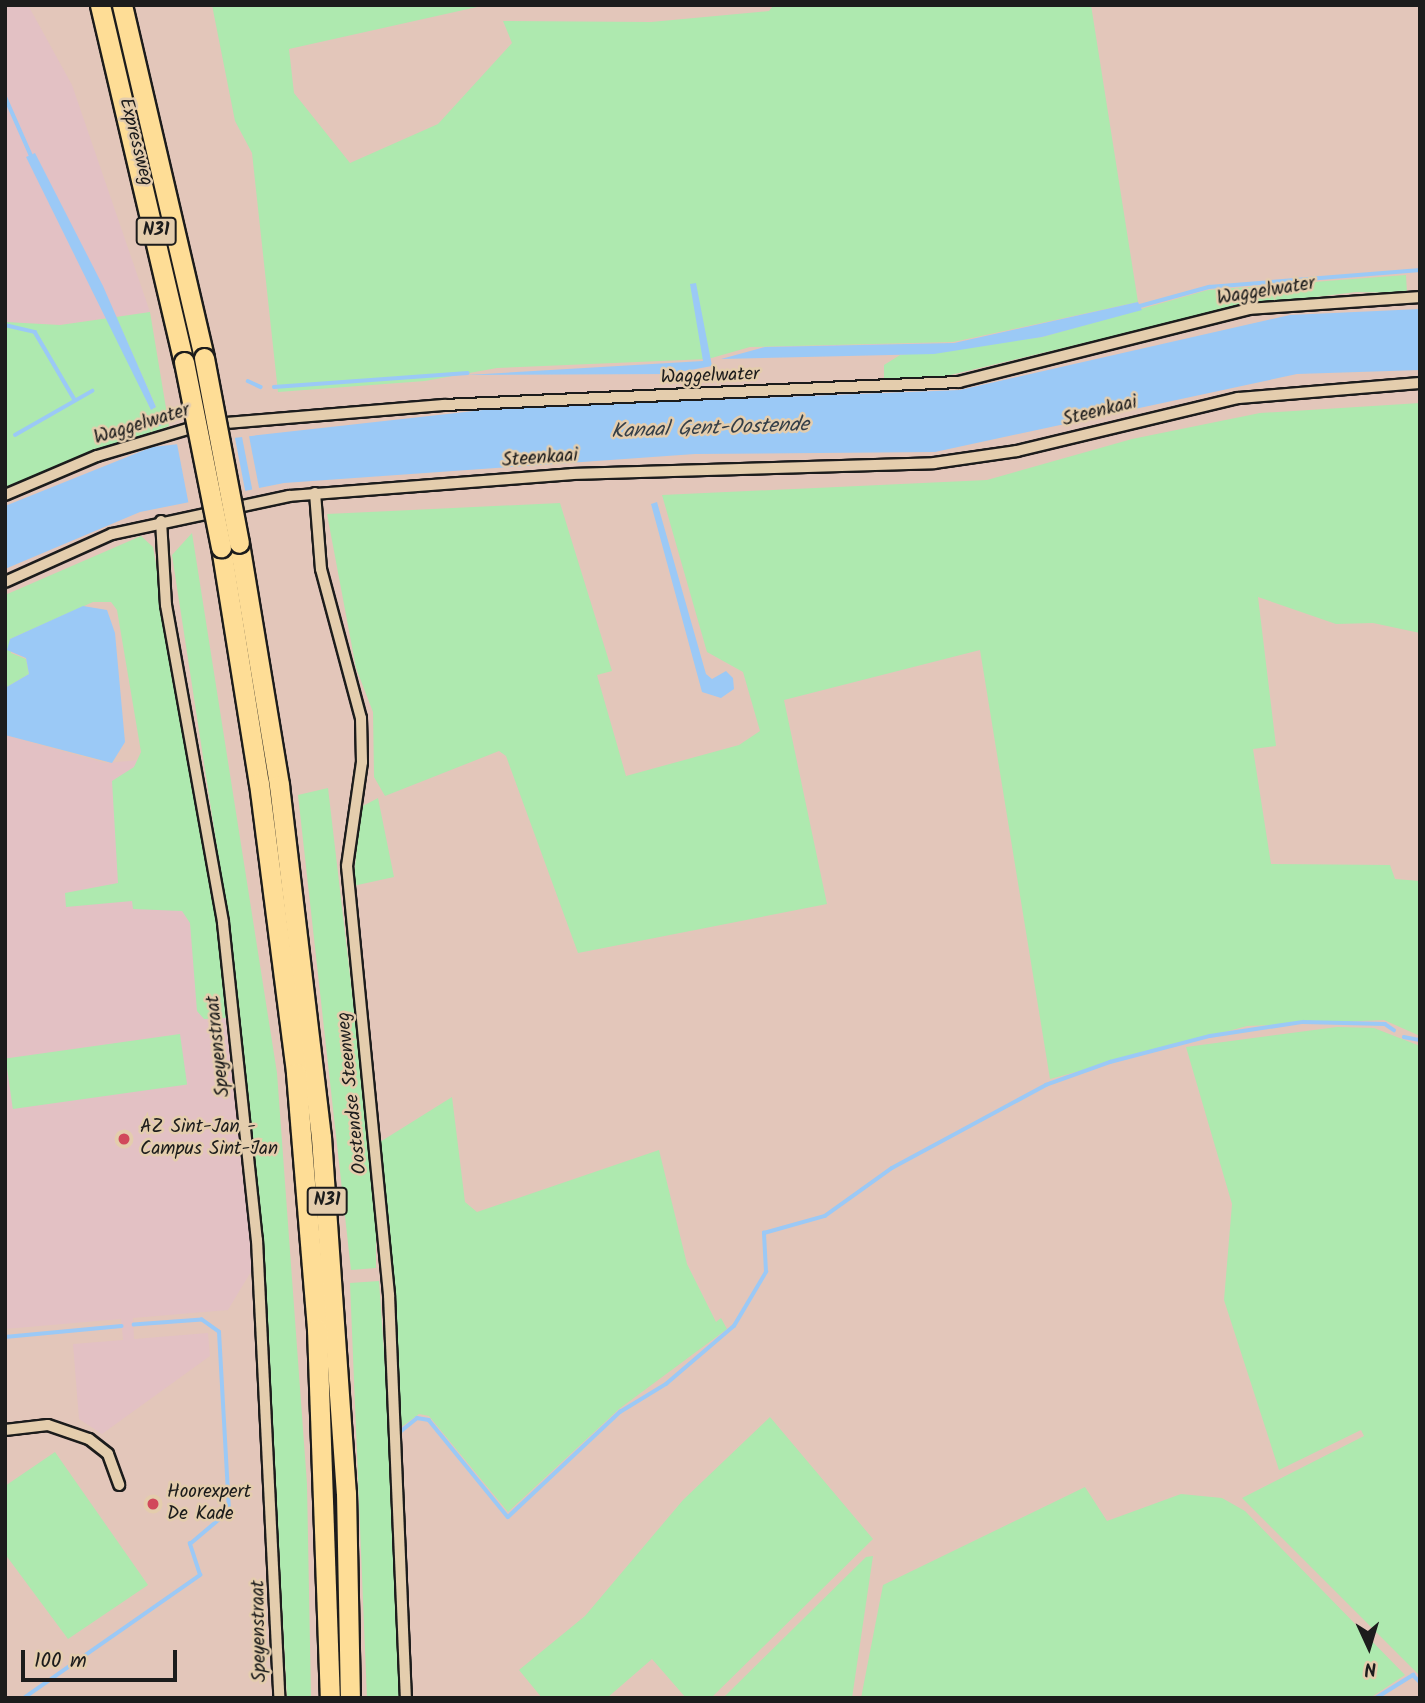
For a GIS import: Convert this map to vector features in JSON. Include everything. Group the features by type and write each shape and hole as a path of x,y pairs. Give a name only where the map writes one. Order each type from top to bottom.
{"highway":[{"path":"86,5 110,80 124,100"},
{"name":"Expressweg","path":"100,5 230,545"},
{"name":"Expressweg","path":"122,5 204,358 230,545"},
{"path":"133,5 138,72"},
{"name":"N31","path":"230,545 309,1215 330,1698"},
{"name":"N31","path":"230,545 281,799 323,1151 346,1493 350,1698"}],"street":[{"name":"Waggelwater","path":"5,495 110,451 201,425 444,405 959,382 1249,309 1420,297"},
{"name":"Steenkaai","path":"5,582 112,534 161,521 315,493 572,474 934,463 1017,451 1249,396 1420,383"},
{"name":"Oostendse Steenweg","path":"315,493 321,569 360,718 362,762 346,866 389,1295 406,1698"},
{"name":"Speyenstraat","path":"161,521 166,605 223,923 257,1240 279,1698"},
{"path":"5,1430 48,1425 89,1439 108,1454 119,1485"}],"shaded area":[{"path":"5,5 28,5 72,85 150,312 60,325 5,322"},
{"name":"AZ Sint-Jan - Campus Sint-Jan","path":"5,735 105,763 188,756 219,923 255,1265 228,1310 133,1318 134,1339 208,1333 210,1356 102,1434 79,1419 73,1344 123,1340 121,1319 5,1329"}],"green space":[{"path":"212,5 486,5 289,49 294,93 350,163 438,124 512,43 503,21 651,22 769,11 774,5 1091,5 1138,302 953,342 750,347 708,359 497,368 425,381 278,392 252,153 235,121"},
{"path":"1406,275 1407,293 1356,292 1235,307 946,376 884,379 884,365 900,355 1042,337 1208,290"},
{"path":"150,312 169,426 5,489 5,322 60,325 109,318 151,410 156,407 116,317"},
{"path":"1420,403 1420,633 1373,623 1336,624 1258,597 1276,746 1253,749 1271,864 1390,865 1395,879 1420,881 1420,1036 1384,1020 1247,1026 1050,1079 980,650 784,700 827,904 578,953 506,756 499,751 385,796 374,777 373,712 356,668 327,514 560,503 612,671 597,675 626,776 739,745 760,731 743,672 707,652 662,495 987,480 1132,439 1260,413"},
{"path":"192,533 277,1073 307,1484 311,1698 287,1698 262,1238 226,906 172,555"},
{"path":"141,536 153,547 219,923 226,1018 204,1019 197,1011 190,923 182,911 133,909 132,901 66,907 65,893 118,883 112,781 134,767 141,752 117,610 111,602 93,602 10,639 11,653 26,659 29,674 5,688 5,595"},
{"path":"328,788 376,1197 376,1268 351,1270 298,795"},
{"path":"378,798 394,877 353,886 361,807"},
{"path":"1337,1027 1374,1028 1420,1046 1420,1676 1242,1498 1364,1436 1361,1430 1279,1470 1224,1300 1232,1204 1186,1047"},
{"path":"180,1034 187,1085 13,1109 6,1058"},
{"path":"452,1097 465,1202 477,1212 659,1150 687,1264 716,1322 721,1318 727,1329 619,1409 508,1512 429,1416 419,1414 400,1428 380,1142"},
{"path":"379,1281 389,1425 401,1698 367,1698 350,1283"},
{"path":"770,1417 873,1539 711,1698 686,1698 652,1659 607,1698 542,1698 519,1670 585,1616 683,1500"},
{"path":"55,1452 148,1585 68,1639 5,1554 5,1486"},
{"path":"1085,1487 1107,1521 1181,1494 1222,1498 1245,1511 1405,1675 1370,1698 861,1698 883,1585"},
{"path":"873,1556 852,1698 723,1698 866,1557"}],"water":[{"path":"35,153 103,286 156,407 151,410 26,157"},
{"path":"696,283 712,366 669,374 467,375 703,361 690,284"},
{"path":"1138,302 1142,310 1042,337 934,354 721,359 765,347 954,343"},
{"name":"Kanaal Gent-Oostende","path":"1420,309 1420,370 1297,374 935,452 695,454 284,483 140,512 5,569 5,506 152,447 501,408 960,390 1290,315"},
{"path":"657,502 706,674 712,679 726,671 733,678 734,689 721,698 702,692 651,504"},
{"path":"83,606 107,610 115,633 125,742 112,763 5,735 5,688 29,674 26,658 7,650 10,639"}],"pier":[{"path":"248,431 259,490 253,491 241,432"},
{"path":"234,433 245,492 189,503 177,444"}],"waterway":[{"path":"5,96 31,155"},
{"path":"1140,306 1209,287 1420,270"},
{"path":"5,325 35,332 75,400"},
{"path":"274,387 467,373"},
{"path":"248,381 261,387"},
{"path":"15,435 92,391"},
{"path":"158,417 160,424"},
{"path":"400,1432 417,1418 429,1420 508,1517 620,1412 666,1384 734,1326 766,1272 764,1233 825,1216 892,1168 1046,1085 1110,1062 1210,1036 1303,1022 1385,1024 1394,1030"},
{"path":"1404,1037 1420,1040"},
{"path":"24,1698 200,1575 190,1544 229,1511 219,1332 202,1320 134,1325"},
{"path":"5,1337 121,1326"},
{"path":"1376,1698 1413,1675 1420,1682"}],"place":[{"name":"AZ Sint-Jan - Campus Sint-Jan","path":"124,1139"},
{"name":"Hoorexpert De Kade","path":"153,1504"}]}
